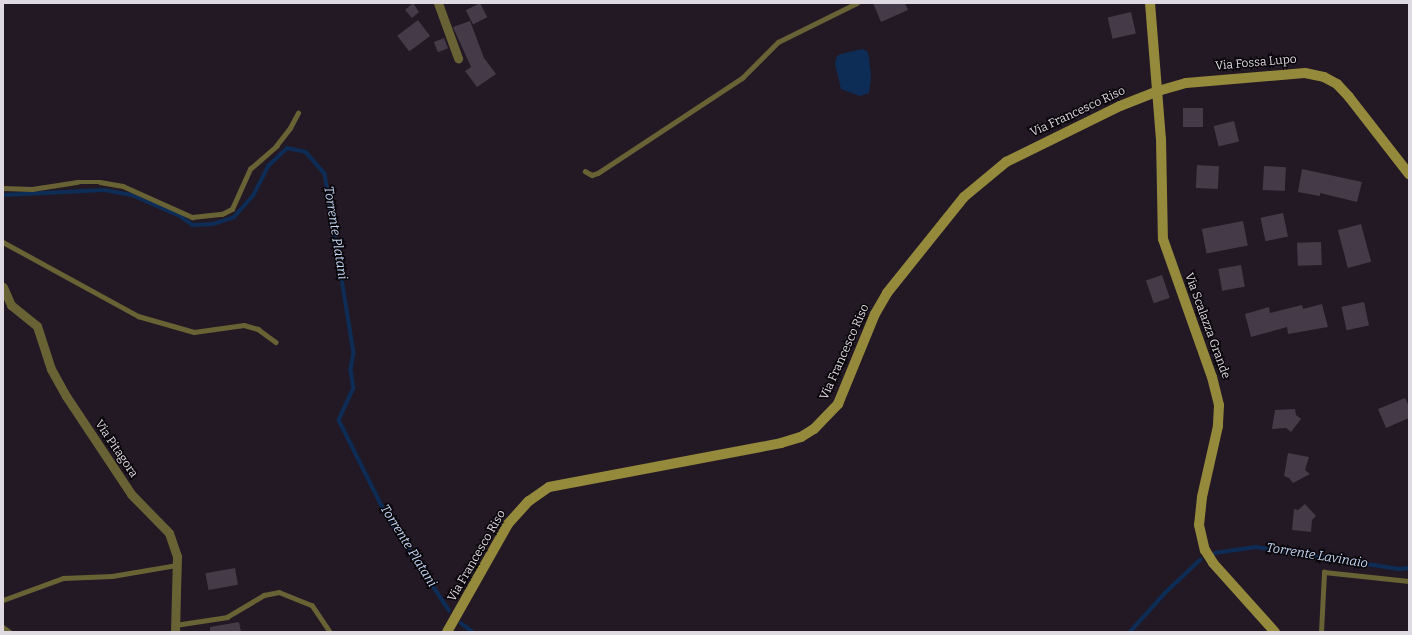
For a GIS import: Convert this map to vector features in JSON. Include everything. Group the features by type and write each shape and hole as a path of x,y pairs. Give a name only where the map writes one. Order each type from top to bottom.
{"street":[{"path":"438,3 458,58"},
{"name":"Via Scalazza Grande","path":"1150,3 1158,91 1163,240 1212,377 1219,405 1218,426 1202,496 1200,525 1202,539 1206,550 1221,573 1275,632"},
{"name":"Via Fossa Lupo","path":"1158,91 1186,83 1228,78 1305,73 1324,77 1337,84 1349,97 1409,174"},
{"name":"Via Francesco Riso","path":"447,632 508,524 529,501 549,487 781,443 801,436 814,429 838,404 875,314 887,293 964,197 992,173 1019,155 1120,106 1158,91"},
{"name":"Via Pitagora","path":"3,287 11,305 37,326 51,369 66,396 127,488 169,533 177,556 175,628"}],"lane":[{"path":"585,172 592,175 598,174 742,78 778,42 857,3"},
{"path":"3,188 32,189 76,182 100,182 123,186 192,217 222,214 232,209 250,169 276,146 290,128 298,113"},
{"path":"3,242 138,316 194,332 244,325 258,329 276,342"},
{"path":"3,600 63,578 112,576 177,564"},
{"path":"1321,632 1324,572 1409,581"},
{"path":"175,628 227,616 264,596 280,592 312,605 330,632"},
{"path":"3,627 10,632"}],"water":[{"path":"862,49 867,51 869,57 871,77 869,93 860,96 841,89 835,64 837,56"}],"building":[{"path":"413,3 419,12 412,18 405,10"},
{"path":"480,3 487,17 473,25 466,10"},
{"path":"873,3 905,3 908,10 881,22"},
{"path":"1131,12 1136,33 1113,39 1108,17"},
{"path":"418,20 430,36 409,52 397,36"},
{"path":"470,21 484,58 496,74 477,87 465,71 471,67 453,27"},
{"path":"444,38 448,48 438,52 434,42"},
{"path":"1183,108 1203,108 1203,127 1183,127"},
{"path":"1234,121 1239,141 1219,146 1214,126"},
{"path":"1197,165 1219,166 1218,189 1196,188"},
{"path":"1264,166 1286,167 1285,191 1263,190"},
{"path":"1302,169 1362,182 1357,202 1320,193 1320,196 1298,192"},
{"path":"1283,213 1288,236 1265,241 1261,218"},
{"path":"1243,221 1248,246 1207,254 1202,229"},
{"path":"1361,224 1371,262 1348,268 1338,230"},
{"path":"1321,242 1322,265 1298,266 1297,243"},
{"path":"1241,265 1245,287 1222,291 1218,269"},
{"path":"1162,275 1170,298 1154,303 1146,281"},
{"path":"1364,302 1369,325 1346,330 1342,307"},
{"path":"1322,304 1328,327 1288,334 1287,327 1251,337 1245,314 1269,307 1270,313 1302,305 1303,309"},
{"path":"1405,398 1409,406 1409,418 1386,428 1378,409"},
{"path":"1295,409 1296,415 1301,419 1291,432 1286,428 1272,429 1275,410"},
{"path":"1288,453 1309,457 1305,470 1310,474 1293,483 1289,478 1284,476"},
{"path":"1305,504 1316,516 1312,520 1311,532 1292,530 1294,509 1298,510"},
{"path":"235,568 238,585 208,590 205,573"},
{"path":"239,622 241,632 210,632 210,627"}],"waterway":[{"name":"Torrente Platani","path":"3,195 104,190 132,195 180,216 193,225 213,224 234,217 253,196 268,166 287,148 306,152 325,174 354,353 351,370 354,388 339,420 387,516 449,610"},
{"name":"Torrente Lavinaio","path":"1215,553 1256,547 1399,569 1409,568"},
{"name":"Torrente Platani","path":"1130,632 1166,592 1200,560"},
{"name":"Torrente Platani","path":"461,623 473,632"}]}
